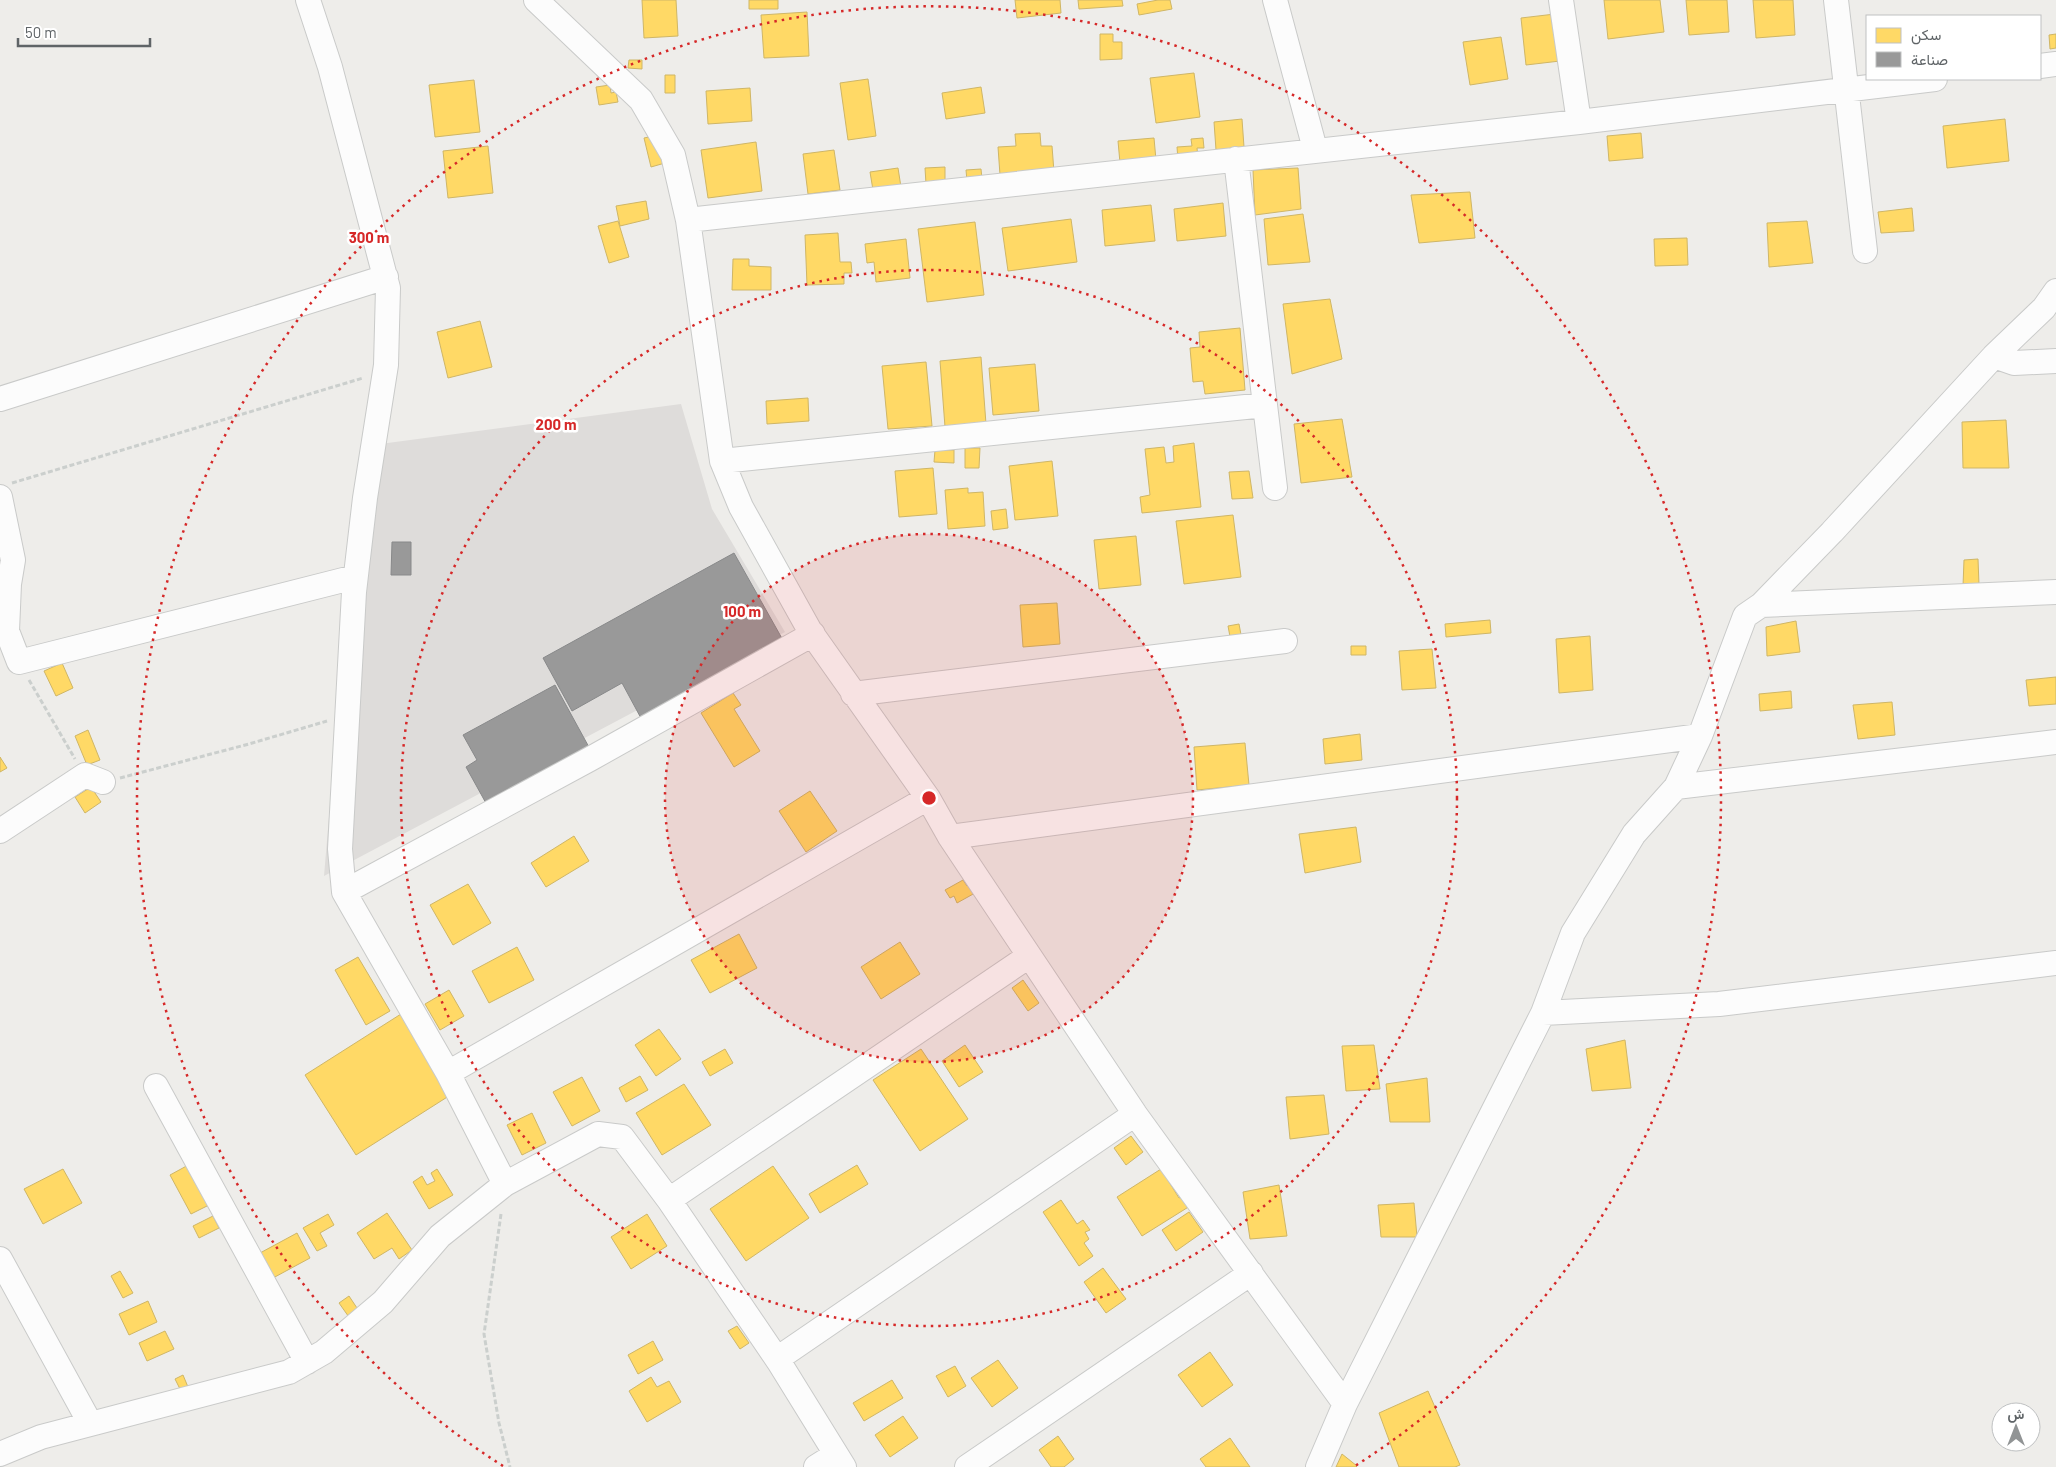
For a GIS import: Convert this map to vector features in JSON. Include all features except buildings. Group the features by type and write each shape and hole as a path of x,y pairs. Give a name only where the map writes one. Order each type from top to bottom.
{"street":[{"path":"308,0 330,67 388,288 385,371 365,498 356,577 340,849 344,892 448,1073 505,1184"},
{"path":"536,0 641,100 673,155 688,220 722,461 742,507 812,634 928,798 950,837 1135,1114 1345,1404"},
{"path":"1275,0 1315,149"},
{"path":"1561,0 1579,122"},
{"path":"1836,0 1865,251"},
{"path":"2041,66 2056,64"},
{"path":"688,220 1315,149 1579,122 1926,80"},
{"path":"1236,159 1275,488"},
{"path":"0,399 386,277"},
{"path":"1318,1467 1345,1404 1543,1013 1574,933 1634,834 1676,787 1700,736 1745,616 1761,605 1832,532 1994,356 2044,308 2056,291"},
{"path":"1994,356 2014,363 2056,361"},
{"path":"722,461 1265,405"},
{"path":"5,490 13,560 9,584 7,631 19,662 356,577"},
{"path":"1761,605 2056,592"},
{"path":"344,892 590,759 812,634"},
{"path":"853,694 1285,641"},
{"path":"950,837 1700,736"},
{"path":"1676,787 2056,742"},
{"path":"0,831 94,779"},
{"path":"448,1073 928,798"},
{"path":"669,1200 1029,956"},
{"path":"1543,1013 1719,1004 2056,963"},
{"path":"156,1086 307,1362"},
{"path":"777,1359 1135,1114"},
{"path":"0,1454 41,1437 289,1372 324,1352 383,1302 440,1236 505,1184 598,1134 622,1137 669,1200 777,1359 832,1463"},
{"path":"0,1259 90,1424"},
{"path":"967,1467 1251,1274"}],"path":[{"path":"5,490 385,371"},
{"path":"19,662 94,779 248,744 348,715"},
{"path":"505,1184 484,1334 499,1423 510,1467"}],"shaded area":[{"path":"681,404 712,509 785,632 324,876 348,592 365,446"}]}
